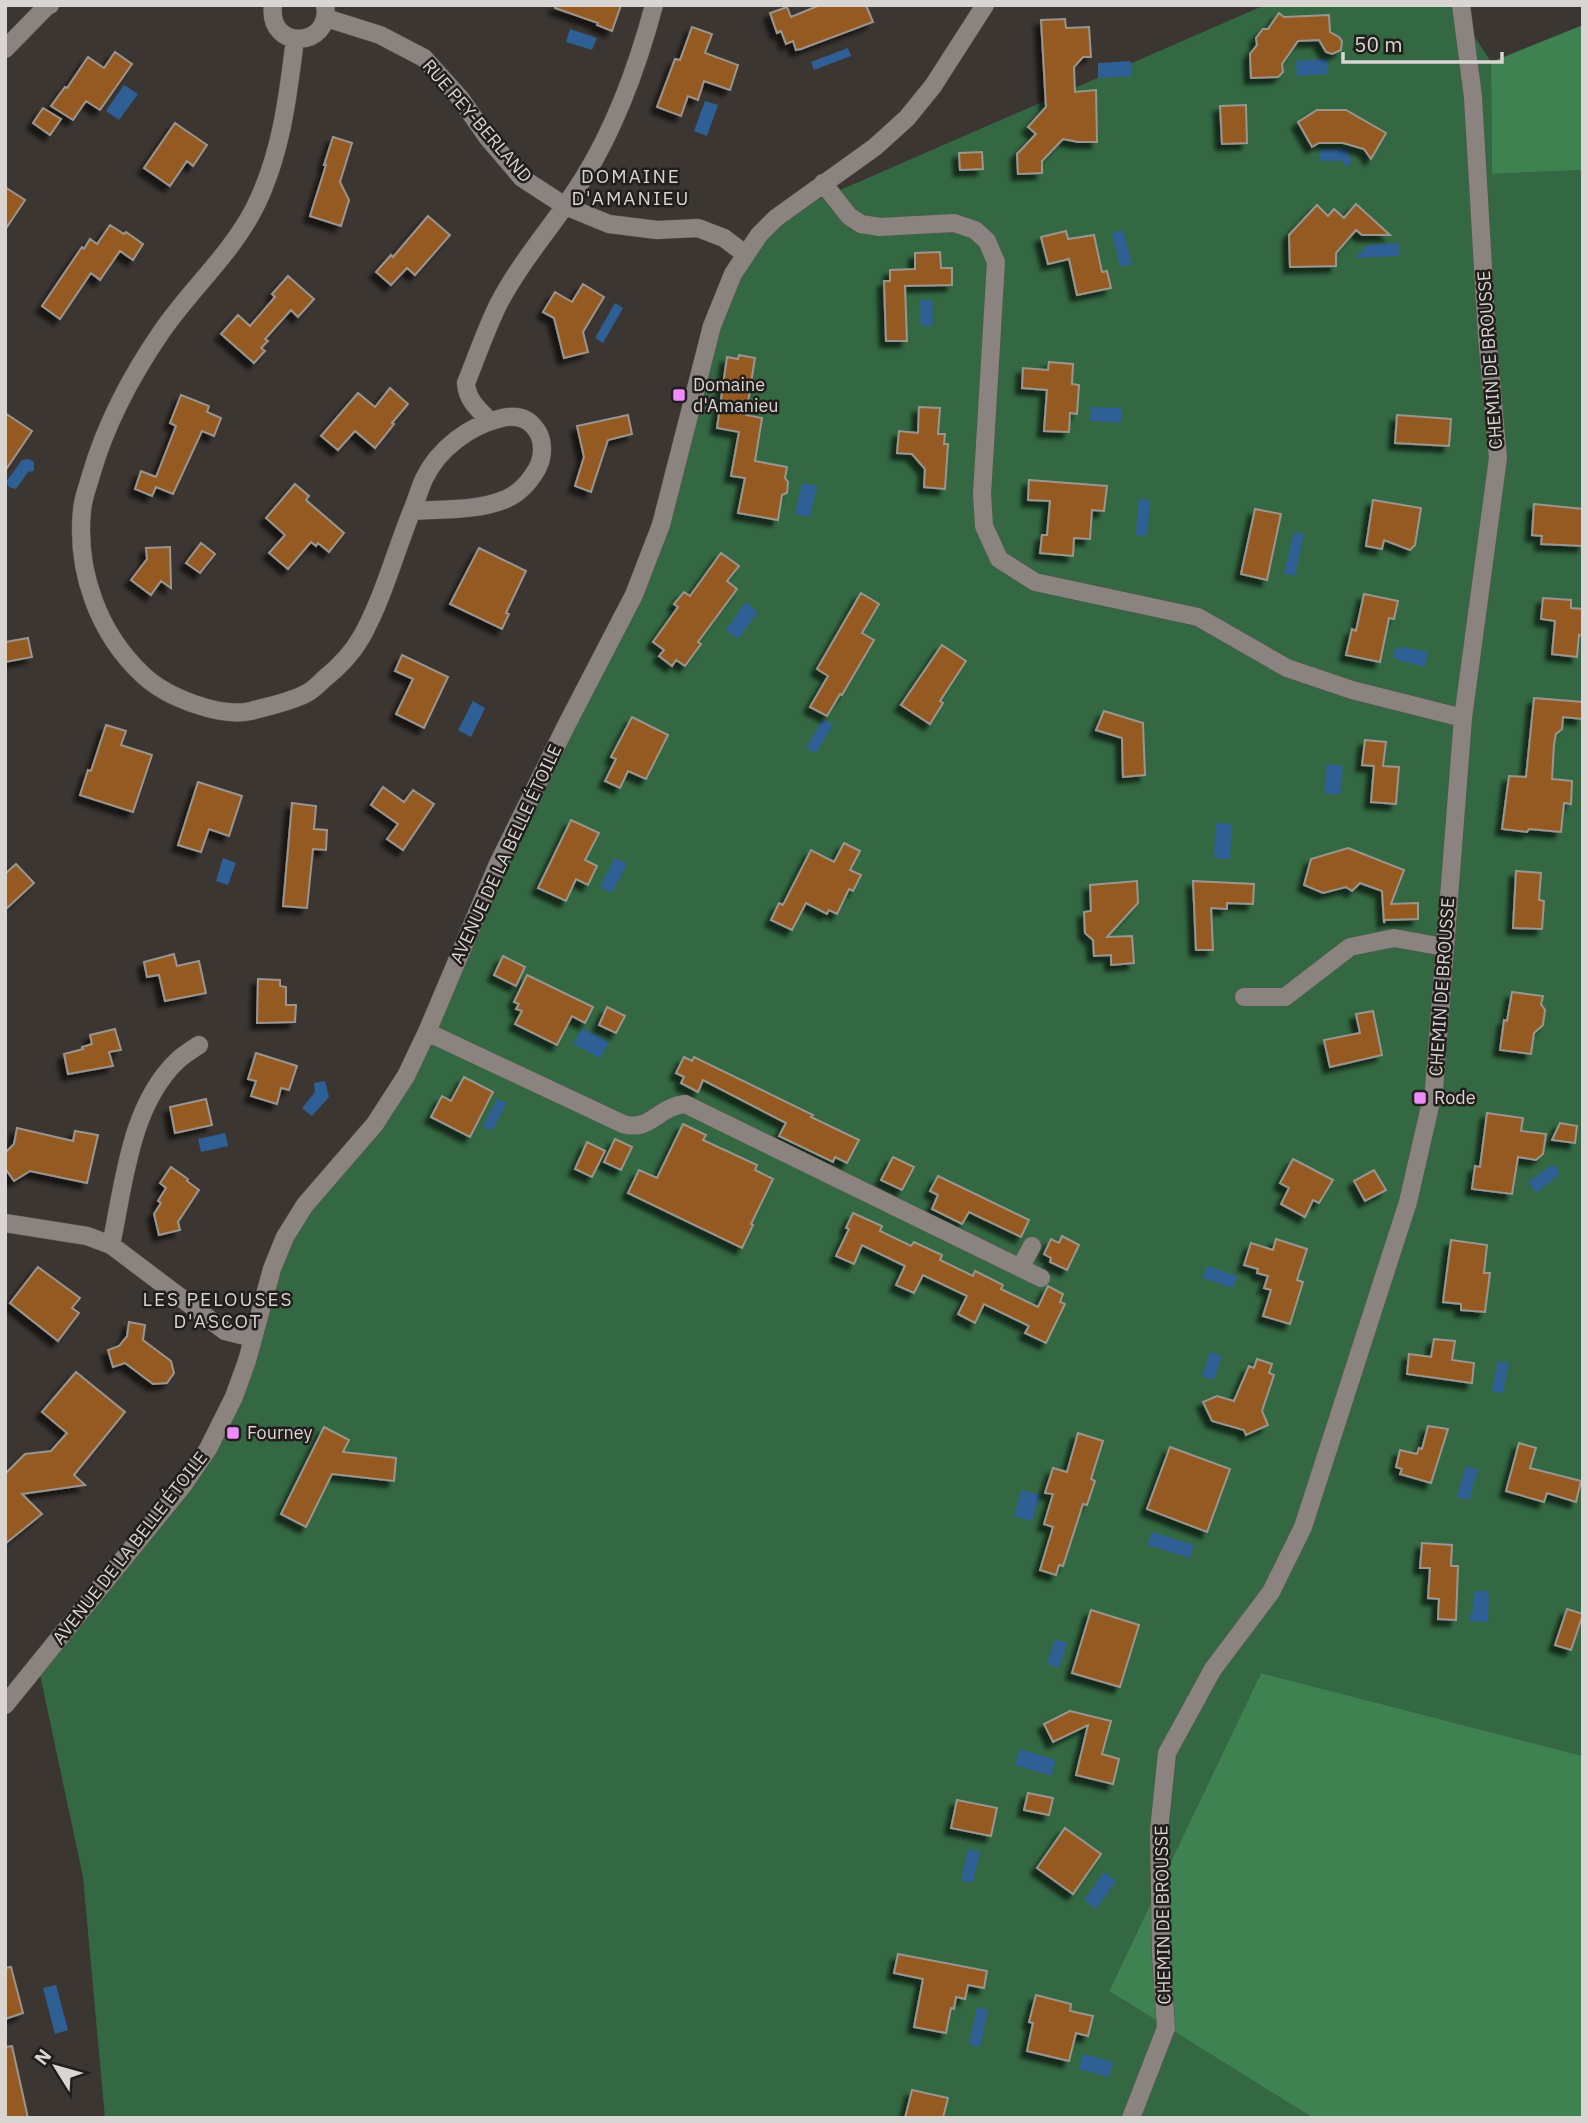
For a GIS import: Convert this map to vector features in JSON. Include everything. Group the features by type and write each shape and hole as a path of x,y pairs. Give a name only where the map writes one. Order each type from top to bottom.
{"street":[{"path":"491,421 471,401 466,383 499,303 584,177 617,115 646,36 654,5"},
{"name":"AVENUE DE LA BELLE ÉTOILE","path":"5,1705 194,1470 229,1410 240,1382 272,1269 293,1223 305,1205 375,1124 406,1076 498,864 634,595 661,525 712,326 725,289 745,254 776,218 875,147 907,118 933,86 985,5"},
{"name":"CHEMIN DE BROUSSE","path":"1131,2118 1166,2028 1158,1830 1167,1752 1213,1669 1271,1591 1303,1527 1408,1202 1434,1089 1464,718 1498,458 1487,336 1473,97 1461,5"},
{"path":"5,49 48,6"},
{"path":"270,6 275,24 287,36 295,39 303,39 318,32 326,12"},
{"name":"RUE PEY-BERLAND","path":"326,12 380,35 424,58 460,98 488,138 522,177 565,206 609,224 657,230 698,228 724,238 745,254"},
{"path":"295,39 286,111 268,178 254,209 218,263 164,328 135,373 110,421 82,507 81,543 84,570 104,625 120,651 146,678 171,694 221,712 244,712 272,706 308,693 338,667 361,637 425,478 448,447 491,421 508,416 518,416 529,421 537,430 543,450 540,463 528,483 508,498 458,508 412,511"},
{"path":"823,183 849,216 861,224 880,227 954,223 975,230 987,241 996,262 982,494 984,526 999,559 1035,582 1198,617 1287,668 1352,690 1464,718"},
{"path":"1244,997 1285,997 1350,947 1394,938 1444,947"},
{"path":"427,1032 633,1127 648,1123 671,1106 685,1104 1041,1278"},
{"path":"111,1245 131,1149 146,1103 177,1061 198,1045"},
{"path":"5,1223 87,1236 111,1245 225,1331 253,1338"},
{"path":"1020,1268 1032,1246"}],"green space":[{"path":"1265,5 1454,5 1491,62 1492,174 1583,170 1583,1756 1261,1673 1109,1991 1313,2118 105,2118 83,1877 38,1665 204,1455 278,1253 375,1124 634,595 712,326 776,218"},
{"path":"1583,25 1583,170 1492,174 1491,62"},
{"path":"1261,1673 1583,1756 1583,2118 1313,2118 1109,1991"}],"water":[{"path":"570,29 597,38 592,50 566,42"},
{"path":"848,48 851,56 814,70 811,62"},
{"path":"1327,59 1328,74 1297,76 1296,61"},
{"path":"1131,61 1132,76 1098,78 1098,63"},
{"path":"124,85 138,94 119,120 106,111"},
{"path":"705,101 718,105 707,136 694,131"},
{"path":"1346,148 1352,160 1349,166 1344,166 1343,161 1320,161 1320,149"},
{"path":"1123,230 1132,264 1120,267 1112,233"},
{"path":"1399,243 1399,256 1355,258 1368,245"},
{"path":"920,300 932,300 933,326 921,326"},
{"path":"615,303 623,308 603,343 595,338"},
{"path":"1091,407 1122,408 1121,423 1090,421"},
{"path":"29,459 34,462 34,471 28,472 16,489 9,487 6,482 22,460"},
{"path":"802,483 817,486 810,517 795,514"},
{"path":"1139,499 1150,500 1147,536 1136,535"},
{"path":"1294,532 1304,534 1295,576 1284,573"},
{"path":"746,602 758,612 738,639 726,630"},
{"path":"1401,647 1428,652 1425,667 1395,659 1393,651"},
{"path":"473,701 485,708 471,737 458,730"},
{"path":"823,719 833,725 816,753 806,748"},
{"path":"1327,764 1343,766 1340,795 1324,793"},
{"path":"1216,823 1232,824 1230,859 1214,858"},
{"path":"223,858 236,863 228,885 216,881"},
{"path":"615,858 627,864 612,893 600,887"},
{"path":"582,1028 609,1042 600,1058 573,1044"},
{"path":"325,1081 329,1097 312,1116 302,1108 315,1092 314,1083"},
{"path":"497,1099 507,1103 492,1131 483,1126"},
{"path":"225,1133 228,1146 201,1152 198,1139"},
{"path":"1553,1164 1560,1174 1536,1193 1528,1182"},
{"path":"1207,1266 1237,1276 1233,1288 1203,1278"},
{"path":"1210,1352 1222,1356 1214,1380 1202,1376"},
{"path":"1498,1361 1509,1363 1503,1393 1492,1391"},
{"path":"1466,1466 1478,1470 1469,1500 1457,1497"},
{"path":"1021,1490 1040,1495 1032,1521 1014,1516"},
{"path":"1152,1532 1194,1545 1190,1558 1147,1545"},
{"path":"1474,1591 1489,1591 1488,1622 1469,1621 1470,1614 1473,1613"},
{"path":"1055,1639 1067,1643 1059,1668 1047,1664"},
{"path":"1020,1749 1056,1760 1051,1776 1015,1765"},
{"path":"968,1849 980,1851 973,1883 961,1881"},
{"path":"1104,1872 1116,1881 1096,1909 1084,1900"},
{"path":"56,1985 68,2030 55,2034 43,1988"},
{"path":"977,2007 988,2010 980,2047 969,2045"},
{"path":"1083,2054 1113,2062 1109,2077 1079,2069"}],"building":[{"path":"555,5 621,5 612,31 597,25 598,23 555,8"},
{"path":"820,5 866,5 873,22 801,49 796,50 793,41 786,44 781,31 777,33 770,13 787,7 791,17"},
{"path":"1279,13 1284,17 1329,15 1330,32 1342,41 1341,50 1332,54 1326,52 1319,40 1298,41 1282,64 1283,72 1278,77 1251,78 1250,54 1257,45 1256,38 1263,29 1268,29"},
{"path":"1065,19 1066,28 1089,27 1091,57 1083,57 1074,67 1075,92 1096,90 1097,142 1063,139 1042,161 1042,173 1018,174 1017,154 1036,134 1028,127 1046,107 1041,20"},
{"path":"692,27 712,34 705,53 738,65 730,90 704,81 698,100 688,96 681,116 657,107 675,59 680,60"},
{"path":"115,52 132,64 100,110 86,101 73,120 51,106 88,57 104,68"},
{"path":"1246,105 1247,143 1222,144 1220,106"},
{"path":"43,108 61,119 50,135 33,123"},
{"path":"1317,110 1346,110 1386,133 1371,159 1364,149 1343,143 1319,143 1312,147 1298,122"},
{"path":"175,123 207,145 193,166 187,161 170,186 144,168"},
{"path":"333,137 352,143 340,182 349,200 341,226 310,216"},
{"path":"982,152 983,169 960,170 959,153"},
{"path":"5,187 25,200 5,230"},
{"path":"1356,204 1390,235 1362,235 1356,230 1336,253 1336,266 1290,267 1289,235 1317,205 1328,216 1334,209 1344,218"},
{"path":"428,216 450,235 415,275 407,268 391,285 376,272 391,255 393,257"},
{"path":"110,225 143,244 133,260 120,251 100,280 91,273 60,319 42,306 82,247 84,249 90,239 97,244"},
{"path":"1066,231 1068,239 1094,235 1102,272 1107,271 1111,288 1077,295 1069,259 1048,264 1041,237"},
{"path":"940,252 941,268 952,268 952,285 905,286 907,341 886,341 884,281 890,281 890,270 915,269 915,253"},
{"path":"288,276 314,299 298,317 291,310 265,339 268,341 261,348 265,351 254,363 221,334 238,315 250,326 275,297 272,294"},
{"path":"583,284 604,297 583,332 588,352 564,358 554,318 543,312 555,292 572,302"},
{"path":"739,355 755,358 746,415 762,418 755,461 787,467 787,493 782,495 778,520 738,513 745,478 731,476 739,432 717,428 727,357 738,359"},
{"path":"1049,362 1073,364 1072,384 1079,385 1077,414 1070,413 1069,432 1044,431 1047,390 1022,388 1023,368 1048,370"},
{"path":"390,388 408,404 375,448 355,431 338,450 321,436 358,393 375,407"},
{"path":"181,395 209,406 207,412 221,418 214,436 202,431 173,494 156,487 152,496 135,489 141,471 156,477 176,426 170,423"},
{"path":"919,407 940,408 938,434 945,434 944,444 948,444 945,489 924,487 925,469 912,454 897,453 899,431 918,433"},
{"path":"5,413 32,431 5,471"},
{"path":"628,415 632,434 608,440 591,492 575,486 584,457 577,426"},
{"path":"1397,415 1451,419 1449,446 1395,443"},
{"path":"1029,480 1107,486 1104,511 1092,510 1090,539 1074,538 1073,556 1040,553 1042,535 1047,535 1050,501 1028,500"},
{"path":"295,484 309,496 306,500 344,533 329,552 318,543 316,546 311,542 288,569 269,553 285,535 266,518"},
{"path":"1373,500 1421,508 1415,545 1410,550 1384,540 1382,549 1366,546"},
{"path":"1534,504 1583,509 1583,546 1541,544 1542,536 1532,535"},
{"path":"1255,509 1281,514 1267,580 1241,574"},
{"path":"201,543 215,554 200,573 186,563"},
{"path":"170,547 171,588 161,581 151,595 131,580 147,559 146,548"},
{"path":"479,548 526,571 506,613 509,614 502,629 450,604"},
{"path":"721,553 739,566 727,581 737,589 698,642 701,644 685,666 676,660 672,666 659,656 664,650 653,642 678,607 674,604 684,592 690,596"},
{"path":"861,593 879,604 862,633 874,640 827,716 810,707 828,676 817,669"},
{"path":"1364,594 1398,601 1394,619 1389,618 1380,662 1346,655 1352,629 1356,631"},
{"path":"1543,598 1571,600 1571,608 1583,609 1583,636 1579,635 1577,657 1552,654 1555,621 1541,619"},
{"path":"28,638 32,657 5,662 5,642"},
{"path":"942,645 966,661 940,701 943,703 930,724 901,705"},
{"path":"402,655 448,677 424,728 396,714 413,679 395,671"},
{"path":"1534,698 1583,702 1582,719 1563,717 1562,729 1556,734 1554,744 1552,779 1572,781 1571,804 1564,803 1561,832 1502,829 1509,776 1526,777"},
{"path":"1104,711 1143,723 1145,775 1123,777 1122,738 1096,730"},
{"path":"632,717 668,735 646,779 628,771 620,788 605,781 616,759 611,757"},
{"path":"106,725 126,731 121,745 152,755 133,812 80,795"},
{"path":"1365,740 1386,742 1383,766 1399,767 1396,804 1371,802 1374,766 1362,765"},
{"path":"198,782 242,796 229,836 209,829 201,852 178,845"},
{"path":"383,787 404,802 413,790 434,804 403,850 387,839 398,824 371,805"},
{"path":"292,803 316,806 314,829 327,830 326,850 313,849 307,908 283,906"},
{"path":"571,820 599,833 585,860 597,866 588,885 576,879 566,901 538,888"},
{"path":"844,843 860,851 850,870 861,875 853,891 849,889 837,914 829,910 827,914 806,903 792,930 771,920 779,903 783,905 811,850 834,862"},
{"path":"1348,848 1404,870 1391,904 1418,903 1418,919 1385,920 1384,923 1382,891 1360,883 1352,891 1346,887 1323,893 1304,885 1311,859"},
{"path":"16,864 34,883 5,910 5,874"},
{"path":"1516,871 1541,873 1539,900 1544,901 1542,929 1513,928"},
{"path":"1137,881 1138,903 1107,937 1132,936 1134,963 1111,965 1111,955 1094,956 1093,940 1085,933 1084,912 1091,911 1090,885"},
{"path":"1193,881 1254,884 1253,904 1227,903 1227,909 1211,908 1213,950 1196,950"},
{"path":"174,954 177,966 199,961 206,993 165,1001 159,975 147,977 144,962"},
{"path":"503,956 525,967 516,986 494,975"},
{"path":"527,975 593,1007 585,1023 572,1016 557,1045 515,1024 522,1011 516,1009 519,1004 514,1002"},
{"path":"258,979 280,980 280,986 286,987 286,1005 296,1005 295,1022 257,1023"},
{"path":"1512,992 1543,996 1543,1025 1534,1033 1531,1054 1500,1050 1504,1020 1507,1021"},
{"path":"607,1007 625,1016 616,1033 599,1025"},
{"path":"1373,1011 1382,1055 1330,1067 1324,1040 1360,1033 1356,1014"},
{"path":"115,1029 121,1050 109,1052 113,1066 68,1074 64,1054 92,1044 90,1035"},
{"path":"256,1053 297,1066 289,1090 281,1088 277,1104 251,1096 256,1081 248,1079"},
{"path":"684,1057 692,1061 694,1057 859,1140 847,1163 835,1157 833,1162 779,1136 786,1123 703,1080 698,1092 681,1083 684,1077 676,1073"},
{"path":"464,1077 493,1092 470,1137 431,1117 442,1096 451,1101"},
{"path":"206,1099 212,1125 175,1133 170,1107"},
{"path":"1487,1113 1523,1118 1521,1131 1546,1134 1543,1154 1536,1160 1518,1157 1512,1194 1472,1189 1475,1166 1480,1167"},
{"path":"1560,1123 1577,1126 1575,1143 1552,1140"},
{"path":"683,1124 706,1135 703,1140 757,1165 755,1170 773,1179 742,1248 628,1193 639,1170 657,1178"},
{"path":"17,1128 73,1141 75,1131 98,1135 87,1183 30,1171 14,1181 5,1168 5,1153 14,1144"},
{"path":"615,1139 632,1147 621,1170 604,1162"},
{"path":"587,1142 605,1151 592,1177 575,1169"},
{"path":"893,1157 914,1167 902,1190 881,1180"},
{"path":"1293,1159 1333,1180 1319,1203 1313,1200 1305,1217 1281,1204 1289,1188 1280,1183"},
{"path":"171,1167 199,1190 178,1222 180,1230 159,1235 154,1214 166,1188 160,1183"},
{"path":"1374,1170 1386,1190 1365,1201 1354,1181"},
{"path":"938,1176 1029,1220 1021,1237 969,1212 962,1224 932,1209 938,1195 930,1191"},
{"path":"853,1213 882,1226 880,1231 911,1246 914,1242 942,1255 940,1260 973,1276 975,1271 1003,1285 1001,1289 1038,1307 1048,1286 1063,1294 1060,1302 1065,1304 1046,1343 1025,1333 1029,1326 984,1304 975,1323 958,1314 967,1296 923,1275 914,1293 896,1285 905,1266 862,1245 854,1264 836,1256 849,1229 846,1228"},
{"path":"1062,1236 1079,1245 1067,1270 1050,1262 1051,1258 1044,1254 1051,1239 1059,1243"},
{"path":"1276,1239 1307,1249 1297,1280 1303,1282 1290,1324 1263,1316 1271,1290 1264,1288 1268,1276 1257,1273 1258,1269 1244,1265 1251,1243 1273,1250"},
{"path":"1451,1240 1487,1245 1484,1273 1490,1273 1485,1312 1461,1310 1461,1304 1443,1302"},
{"path":"38,1267 80,1298 72,1308 79,1313 58,1341 10,1303"},
{"path":"129,1322 145,1325 143,1340 171,1361 174,1373 167,1383 153,1384 125,1363 113,1367 108,1350 119,1346 127,1336"},
{"path":"1434,1339 1455,1341 1452,1360 1474,1363 1472,1383 1407,1374 1409,1354 1431,1357"},
{"path":"1257,1359 1272,1364 1269,1373 1274,1375 1262,1411 1268,1425 1246,1435 1244,1430 1212,1421 1203,1402 1217,1396 1234,1401 1249,1366 1254,1368"},
{"path":"76,1372 125,1412 74,1475 85,1485 22,1494 42,1514 5,1544 5,1474 25,1454 51,1451 67,1433 42,1412"},
{"path":"1428,1426 1448,1429 1431,1483 1400,1474 1402,1469 1396,1467 1400,1450 1417,1454 1419,1448 1422,1449"},
{"path":"324,1427 349,1440 343,1452 396,1458 394,1481 332,1474 306,1527 281,1514"},
{"path":"1078,1433 1103,1441 1091,1479 1095,1481 1087,1505 1083,1504 1063,1566 1059,1565 1056,1575 1040,1570 1053,1527 1044,1524 1053,1494 1045,1493 1053,1468 1067,1472"},
{"path":"1519,1443 1536,1448 1530,1468 1581,1481 1576,1502 1547,1493 1544,1502 1506,1491"},
{"path":"1170,1447 1230,1469 1207,1532 1147,1509"},
{"path":"1422,1543 1452,1545 1451,1566 1458,1566 1456,1620 1438,1619 1439,1599 1428,1598 1430,1568 1420,1568"},
{"path":"1567,1609 1583,1614 1571,1650 1555,1645"},
{"path":"1091,1610 1139,1625 1120,1687 1072,1673"},
{"path":"1070,1711 1111,1721 1102,1754 1119,1759 1113,1784 1076,1775 1088,1725 1053,1742 1044,1724"},
{"path":"1028,1793 1053,1798 1049,1815 1024,1810"},
{"path":"957,1800 997,1808 991,1836 951,1828"},
{"path":"1065,1828 1101,1854 1073,1894 1037,1868"},
{"path":"898,1954 987,1971 984,1988 968,1985 965,1999 956,1997 946,2033 914,2027 923,1979 894,1973"},
{"path":"11,1967 23,2013 5,2019 5,1968"},
{"path":"1036,1995 1071,2004 1070,2011 1093,2016 1088,2036 1076,2033 1069,2061 1027,2051 1033,2023 1029,2022"},
{"path":"12,2046 28,2118 5,2118 5,2047"},
{"path":"912,2090 948,2098 943,2118 905,2118"}],"place":[{"name":"Domaine d'Amanieu","path":"679,395"},
{"name":"Rode","path":"1420,1098"},
{"name":"Fourney","path":"233,1433"}],"district":[{"name":"DOMAINE D'AMANIEU","path":"631,187"},
{"name":"LES PELOUSES D'ASCOT","path":"218,1310"}]}
